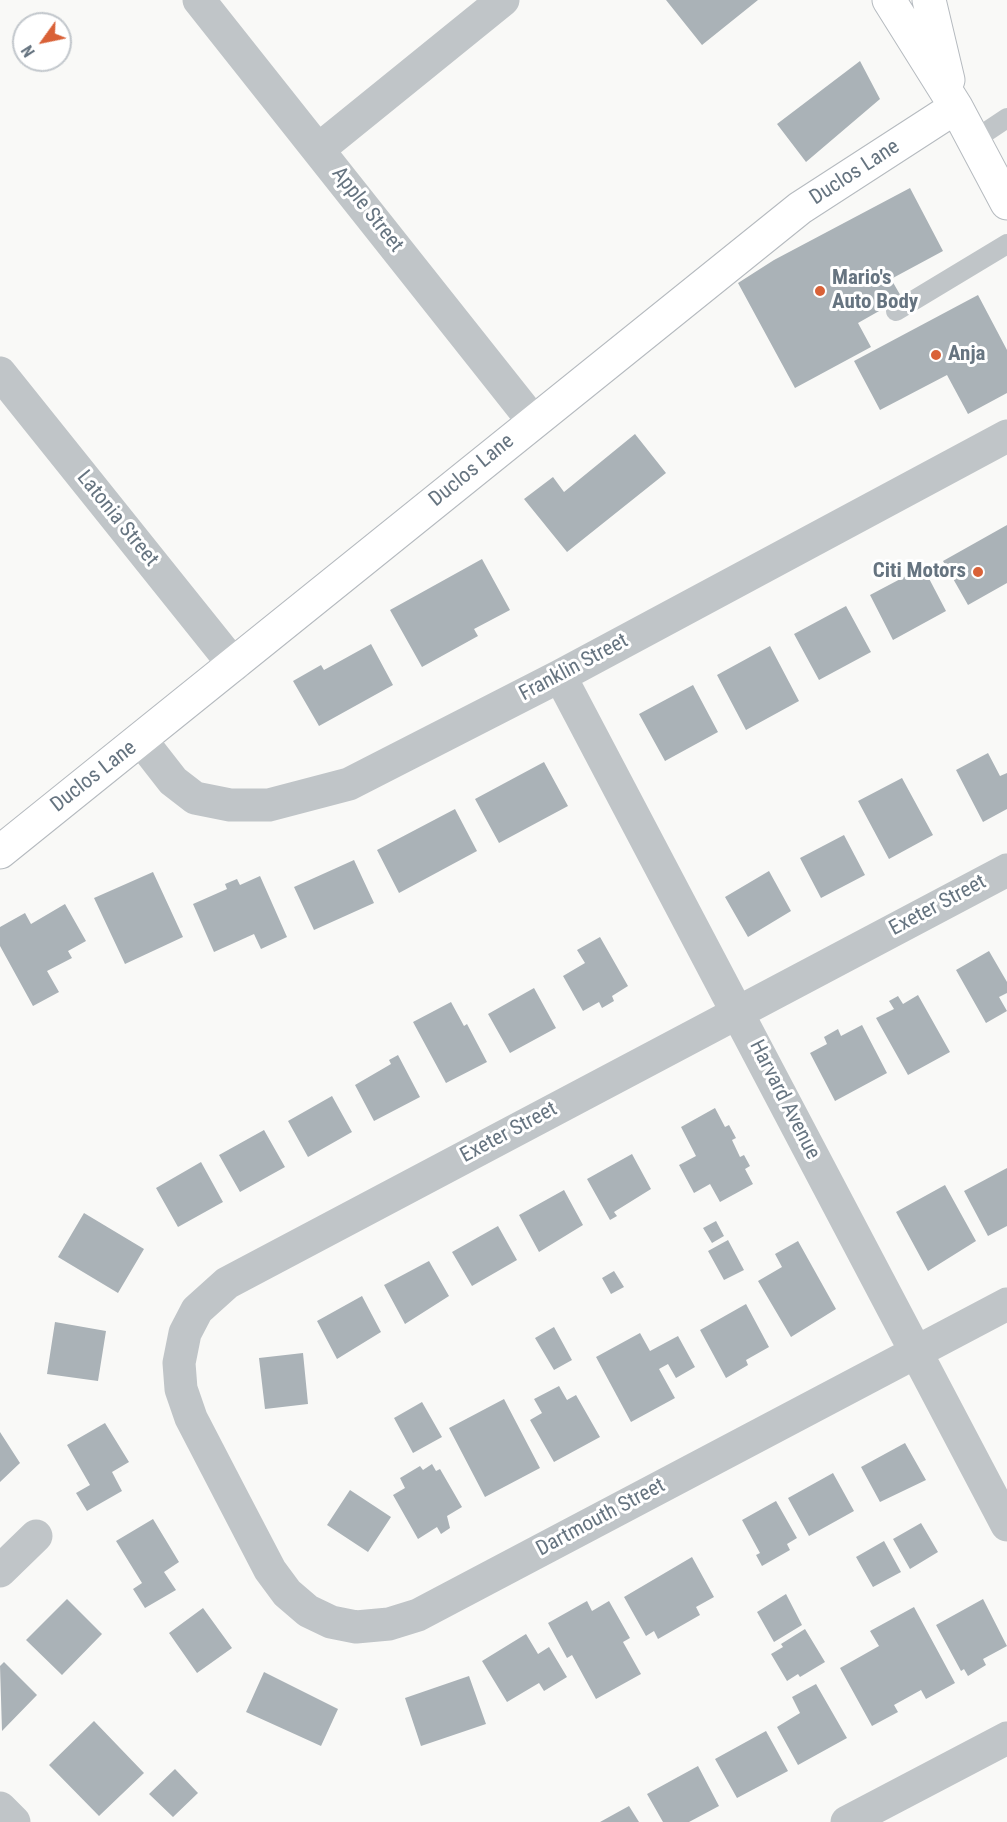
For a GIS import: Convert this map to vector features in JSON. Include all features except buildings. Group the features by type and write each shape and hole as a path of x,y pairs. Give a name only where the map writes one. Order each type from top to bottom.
{"street":[{"name":"Apple Street","path":"199,0 533,421"},
{"path":"319,149 503,0"},
{"path":"889,0 956,108 1007,203"},
{"path":"929,0 956,108"},
{"name":"Duclos Lane","path":"0,852 800,208 956,108"},
{"name":"Latonia Street","path":"0,373 234,665"},
{"name":"Franklin Street","path":"141,740 173,782 195,798 230,805 269,805 349,784 560,676 1007,436"},
{"name":"Harvard Avenue","path":"560,676 1007,1525"},
{"name":"Exeter Street","path":"233,1499 191,1418 181,1389 180,1363 185,1333 197,1310 227,1283 1007,870"},
{"name":"Dartmouth Street","path":"233,1499 270,1570 287,1593 308,1611 331,1622 356,1627 389,1624 418,1615 1007,1304"},
{"path":"0,1571 36,1536"},
{"path":"847,1822 1007,1738"},
{"path":"0,1808 14,1822"}],"lane":[{"path":"974,140 1007,118"},
{"path":"896,311 1007,244"}],"place":[{"name":"Mario's Auto Body","path":"820,291"},
{"name":"Anja","path":"936,355"},
{"name":"Citi Motors","path":"978,572"}]}
